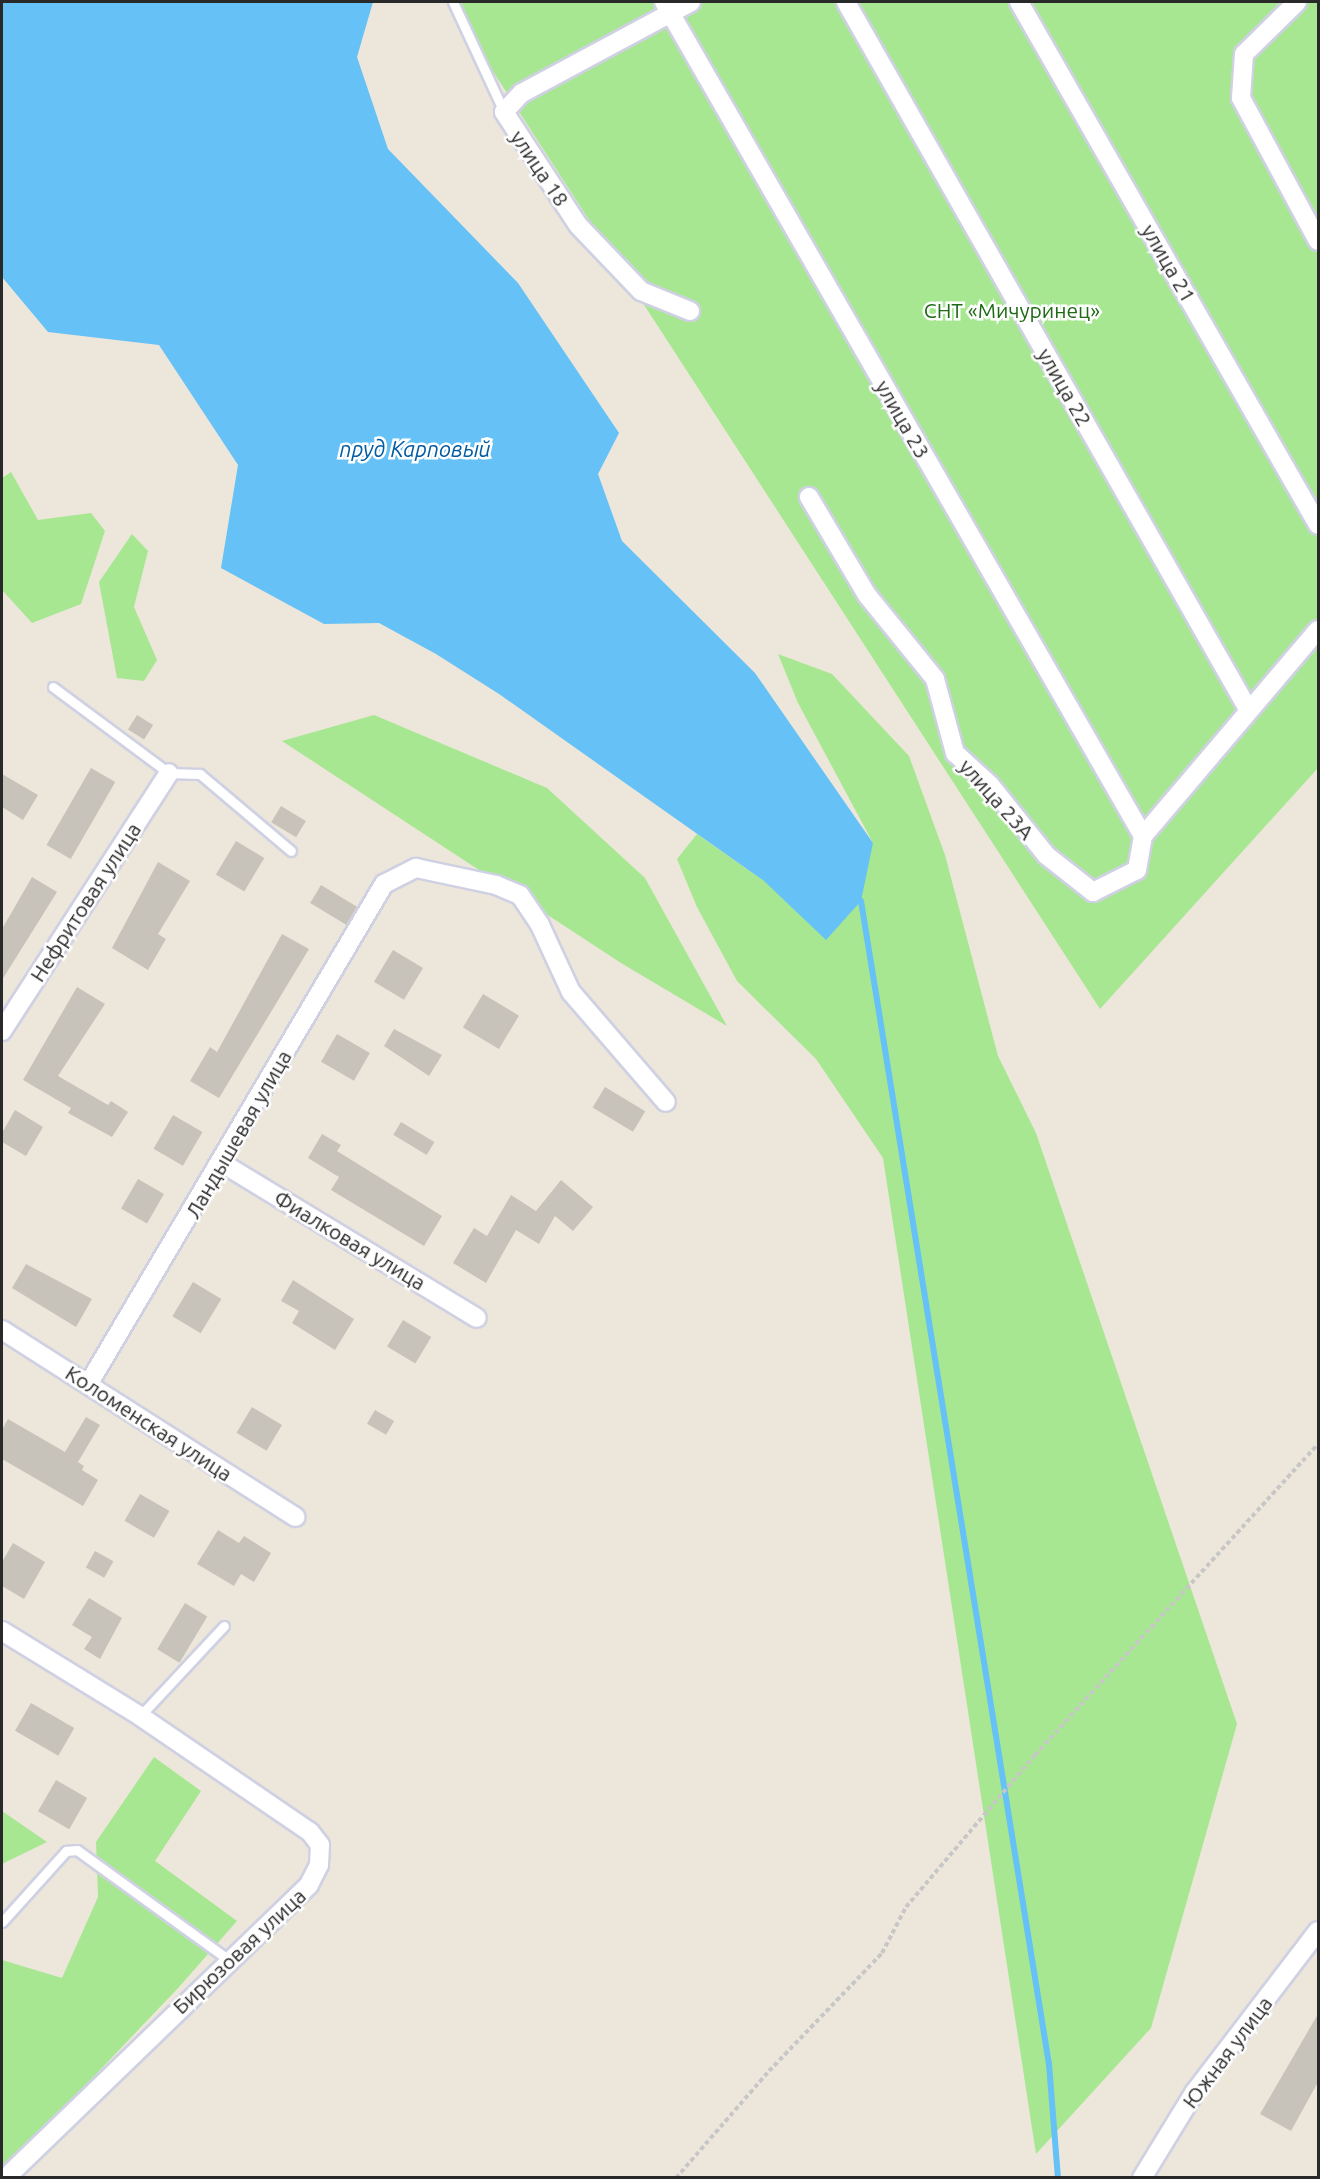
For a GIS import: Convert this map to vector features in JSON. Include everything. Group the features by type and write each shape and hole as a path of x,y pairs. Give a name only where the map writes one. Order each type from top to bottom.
{"street":[{"name":"улица 18","path":"690,311 640,291 578,225 504,112 522,93 667,8 691,2"},
{"name":"улица 22","path":"846,2 1248,709"},
{"name":"улица 21","path":"1019,2 1318,525"},
{"path":"1297,2 1244,54 1241,98 1318,241"},
{"name":"улица 23","path":"667,8 1143,836"},
{"name":"улица 23А","path":"809,497 867,595 935,679 955,753 990,785 1046,855 1094,892 1137,870 1143,836"},
{"path":"1143,836 1248,709 1318,630"},
{"name":"Нефритовая улица","path":"2,1031 169,773"},
{"name":"Ландышевая улица","path":"89,1383 222,1163 384,884 416,868 496,885 520,895 540,925 571,992 666,1102"},
{"name":"Фиалковая улица","path":"222,1163 477,1318"},
{"name":"Коломенская улица","path":"2,1330 89,1383 296,1517"},
{"path":"2,1631 140,1716"},
{"name":"Бирюзовая улица","path":"6,2178 309,1885 319,1865 320,1845 310,1832 140,1716"},
{"name":"Южная улица","path":"1142,2178 1194,2093 1318,1931"}],"lane":[{"path":"453,2 504,112"},
{"path":"53,687 169,773 200,774 291,851"},
{"path":"140,1716 224,1626"},
{"path":"2,1922 66,1851 76,1850 230,1960"}],"path":[{"path":"676,2178 769,2071 882,1953 906,1907 1035,1755 1318,1444"}],"green space":[{"name":"СНТ «Мичуринец»","path":"448,2 1318,2 1318,768 1100,1009"},
{"path":"11,472 38,520 91,513 105,531 81,604 32,623 2,590 2,478"},
{"path":"132,534 148,551 134,607 157,660 144,681 117,678 99,582"},
{"path":"778,654 832,674 909,756 945,855 998,1056 1036,1133 1237,1724 1151,2028 1036,2154 883,1158 816,1059 737,981 697,907 677,859 697,834 764,881 873,843 798,703"},
{"path":"374,715 547,788 645,878 727,1026 621,963 282,741"},
{"path":"154,1757 201,1791 155,1861 237,1921 179,1987 2,2173 2,1960 62,1978 98,1897 96,1842"},
{"path":"2,1811 47,1842 2,1864"}],"water":[{"name":"пруд Карповый","path":"2,2 373,2 357,57 388,149 518,283 619,433 598,474 622,541 755,673 873,843 861,901 826,940 764,881 499,694 436,654 379,623 324,624 221,568 238,465 159,345 48,332 2,277"}],"building":[{"path":"137,715 153,725 144,739 128,729"},
{"path":"91,768 115,782 71,859 46,845"},
{"path":"2,774 38,795 23,820 2,807"},
{"path":"281,806 306,821 296,837 271,822"},
{"path":"236,841 264,858 244,891 216,874"},
{"path":"158,862 190,881 158,934 166,939 148,970 112,948"},
{"path":"32,877 57,892 2,980 2,929"},
{"path":"321,885 357,907 346,925 310,903"},
{"path":"282,934 309,949 219,1098 190,1081 210,1047 217,1052"},
{"path":"393,950 423,968 404,1000 374,982"},
{"path":"77,987 105,1004 58,1076 108,1105 111,1101 128,1112 112,1137 68,1113 71,1108 23,1080"},
{"path":"483,994 519,1016 499,1049 463,1027"},
{"path":"394,1029 442,1055 429,1076 384,1046"},
{"path":"337,1034 370,1053 354,1081 321,1062"},
{"path":"605,1087 645,1111 633,1132 593,1108"},
{"path":"15,1110 43,1127 26,1156 2,1142 2,1133"},
{"path":"173,1115 202,1132 183,1166 154,1149"},
{"path":"401,1122 434,1142 427,1155 393,1135"},
{"path":"322,1134 341,1145 337,1151 442,1216 424,1246 331,1190 339,1177 308,1158"},
{"path":"138,1179 164,1194 147,1223 121,1208"},
{"path":"561,1180 593,1207 573,1231 555,1216 539,1244 516,1230 486,1283 453,1263 474,1228 487,1236 511,1195 536,1211"},
{"path":"26,1264 92,1299 76,1327 12,1288"},
{"path":"293,1280 354,1319 335,1350 292,1323 299,1311 281,1301"},
{"path":"193,1282 221,1299 201,1333 172,1316"},
{"path":"403,1320 431,1337 415,1364 387,1347"},
{"path":"252,1407 282,1425 267,1451 237,1433"},
{"path":"375,1410 394,1421 386,1435 367,1424"},
{"path":"86,1417 100,1425 78,1462 84,1466 82,1470 98,1480 83,1506 2,1459 2,1430 8,1419 65,1452"},
{"path":"140,1494 169,1511 154,1538 124,1521"},
{"path":"218,1530 239,1543 244,1536 271,1553 254,1582 241,1574 234,1586 197,1564"},
{"path":"13,1543 45,1562 24,1599 2,1586 2,1562"},
{"path":"95,1551 113,1561 104,1578 86,1568"},
{"path":"89,1598 122,1618 100,1659 84,1649 92,1637 72,1625"},
{"path":"185,1603 207,1616 179,1663 157,1649"},
{"path":"31,1703 74,1728 58,1756 15,1731"},
{"path":"56,1780 87,1798 69,1829 38,1811"},
{"path":"1318,2014 1318,2082 1291,2131 1260,2114"}],"waterway":[{"path":"861,901 1049,2064 1058,2178"}]}
